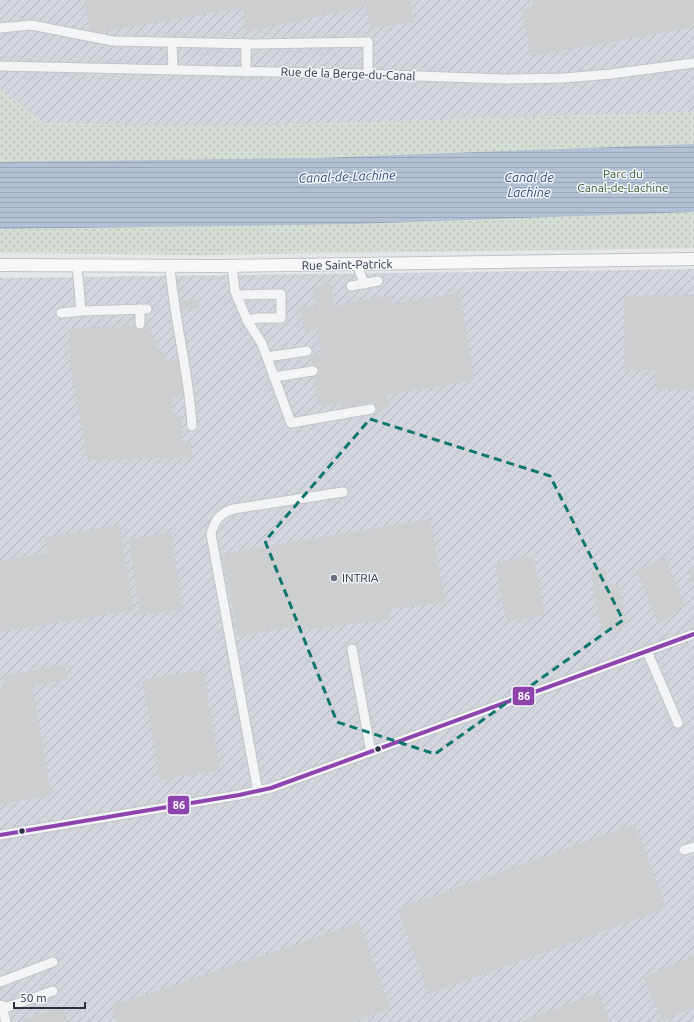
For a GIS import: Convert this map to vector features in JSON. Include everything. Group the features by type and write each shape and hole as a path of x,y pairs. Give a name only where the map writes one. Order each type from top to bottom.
{"main road":[{"name":"Rue Saint-Patrick","path":"0,265 232,266 694,260"}],"street":[{"path":"0,28 31,25 102,40 246,44 368,42 368,74"},
{"path":"172,42 173,70"},
{"path":"246,44 246,72"},
{"name":"Rue de la Berge-du-Canal","path":"0,66 368,74 476,78 564,78 640,72 694,62"},
{"path":"356,264 364,284"},
{"path":"77,265 81,311"},
{"path":"170,266 172,295 182,345 192,426"},
{"path":"232,266 234,287 237,295 247,320 262,344 291,423 371,409"},
{"path":"351,286 378,281"},
{"path":"237,295 281,294 281,318 258,318 247,320"},
{"path":"61,313 143,309 140,324"},
{"path":"267,357 307,351"},
{"path":"274,377 313,371"},
{"path":"258,792 211,534 212,527 222,514 234,509 343,492"},
{"path":"0,835 258,792 694,634"},
{"path":"352,649 371,752"},
{"path":"647,651 678,723"},
{"path":"684,850 694,847"},
{"path":"0,982 53,962"},
{"path":"6,1022 1,1006 13,1006 53,991"}],"highlighted area":[{"path":"370,419 550,476 623,620 435,754 337,722 265,541"}],"shaded area":[{"path":"0,0 694,0 694,112 217,127 42,123 0,88"},
{"path":"694,269 694,1022 0,1022 0,278"}],"green space":[{"name":"Parc du Canal-de-Lachine","path":"0,88 42,123 217,127 694,112 694,248 198,255 0,253"}],"water":[{"name":"Canal de Lachine","path":"694,144 694,212 354,224 0,229 0,162 319,158"}],"building":[{"path":"85,0 410,0 413,22 371,28 366,6 246,32 243,7 90,33"},
{"path":"532,0 694,0 694,27 531,56 522,9 534,8"},
{"path":"331,284 334,306 390,295 391,304 460,293 474,380 387,395 389,408 377,410 375,401 342,407 342,403 319,406 311,356 322,354 318,330 305,332 301,307 316,305 313,287"},
{"path":"694,295 694,389 656,389 655,370 625,370 624,296"},
{"path":"198,299 199,308 181,310 180,301"},
{"path":"150,326 152,339 157,339 158,352 163,352 165,361 178,359 184,396 172,398 173,416 182,416 182,442 192,442 192,457 88,460 70,365 70,328"},
{"name":"INTRIA","path":"430,519 445,602 389,609 390,619 303,630 303,625 238,636 222,554"},
{"path":"119,525 134,610 0,632 0,561 47,553 45,538"},
{"path":"171,533 182,609 140,615 129,539"},
{"path":"533,557 545,615 507,621 495,563"},
{"path":"665,558 685,606 659,623 637,571"},
{"path":"605,569 608,585 618,584 627,627 602,632 591,572"},
{"path":"694,570 694,588 688,572"},
{"path":"65,665 68,679 32,686 51,795 0,804 0,688 5,687 3,676"},
{"path":"203,670 220,770 160,780 143,680"},
{"path":"635,824 666,908 429,994 398,909"},
{"path":"359,923 390,1009 353,1022 116,1022 111,1006"},
{"path":"694,955 694,1007 663,1021 644,978"},
{"path":"599,993 609,1022 520,1022"},
{"path":"63,1007 68,1022 24,1022 23,1019"}],"transit line":[{"name":"86","path":"0,835 239,795 271,788 694,634"}],"place":[{"name":"INTRIA","path":"334,578"}],"water label":[{"name":"Canal-de-Lachine","path":"347,176"}]}
